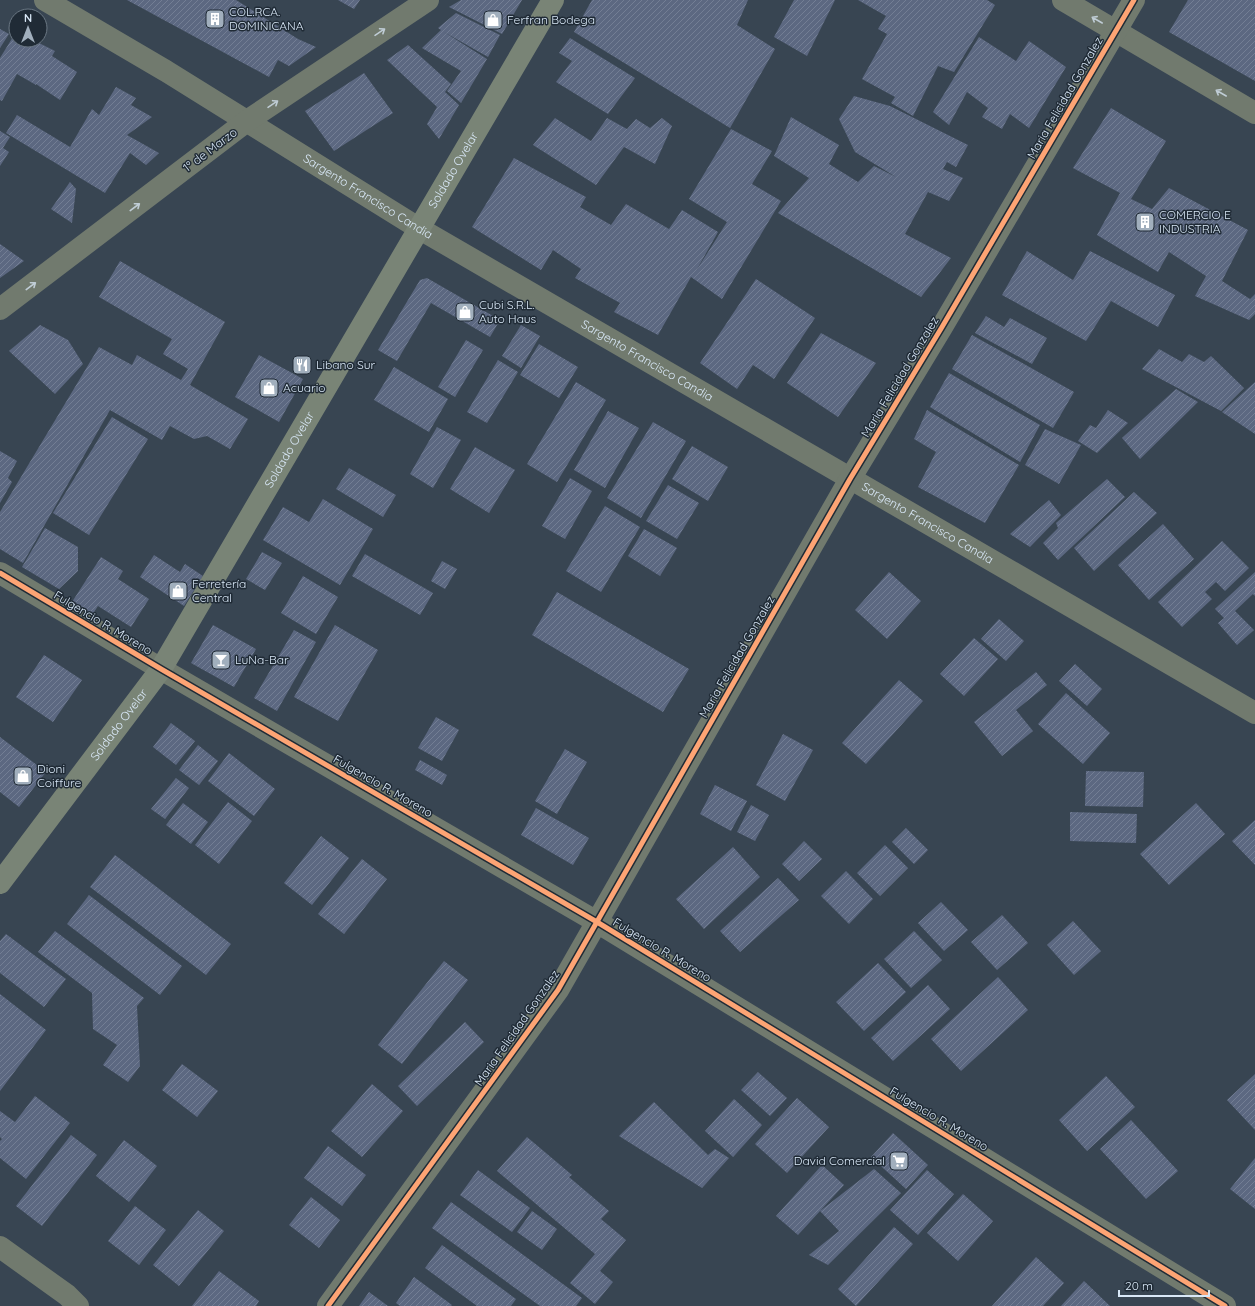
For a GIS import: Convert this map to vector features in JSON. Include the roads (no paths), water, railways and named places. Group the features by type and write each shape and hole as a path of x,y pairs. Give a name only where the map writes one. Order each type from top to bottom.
{"main road":[{"name":"Soldado Ovelar","path":"0,883 161,669 553,0"}],"street":[{"name":"Sargento Francisco Candia","path":"45,0 166,71 420,229 1255,713"},
{"name":"1º de Marzo","path":"0,309 247,122 428,0"},
{"path":"1063,0 1255,113"},
{"name":"Maria Felicidad Gonzalez","path":"328,1306 558,990 850,479 942,327 1134,0"},
{"name":"Fulgencio R. Moreno","path":"0,573 161,669 597,922 1225,1306"},
{"path":"0,1247 67,1295 78,1306"}],"place":[{"name":"COL.RCA. DOMINICANA","path":"215,19"},
{"name":"Ferfran Bodega","path":"493,20"},
{"name":"COMERCIO E INDUSTRIA","path":"1145,222"},
{"name":"Cubi S.R.L. Auto Haus","path":"465,312"},
{"name":"Libano Sur","path":"302,365"},
{"name":"Acuario","path":"269,388"},
{"name":"Ferretería Central","path":"178,591"},
{"name":"LuNa-Bar","path":"221,660"},
{"name":"Dioni Coiffure","path":"23,776"},
{"name":"David Comercial","path":"899,1161"}]}
